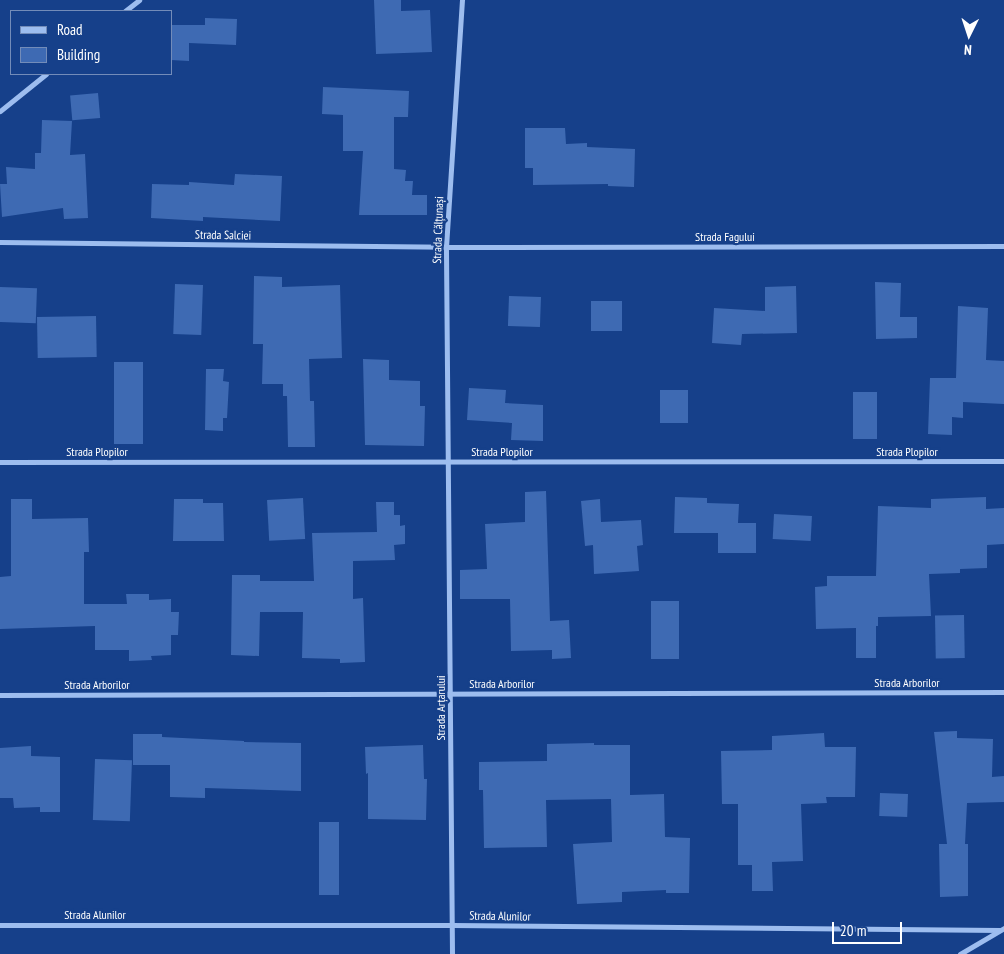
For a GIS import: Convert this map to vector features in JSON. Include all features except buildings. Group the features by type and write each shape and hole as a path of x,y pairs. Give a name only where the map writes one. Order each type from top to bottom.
{"street":[{"path":"126,10 139,0"},
{"name":"Strada Călțunași","path":"449,462 446,247 462,0"},
{"path":"0,111 45,75"},
{"name":"Strada Salciei","path":"0,242 446,247"},
{"name":"Strada Fagului","path":"446,247 1004,246"},
{"name":"Strada Plopilor","path":"0,462 1004,462"},
{"name":"Strada Arțarului","path":"449,462 452,954"},
{"name":"Strada Arborilor","path":"0,695 1004,692"},
{"name":"Strada Alunilor","path":"0,925 452,925 1002,929"},
{"path":"960,954 1002,929"}]}
